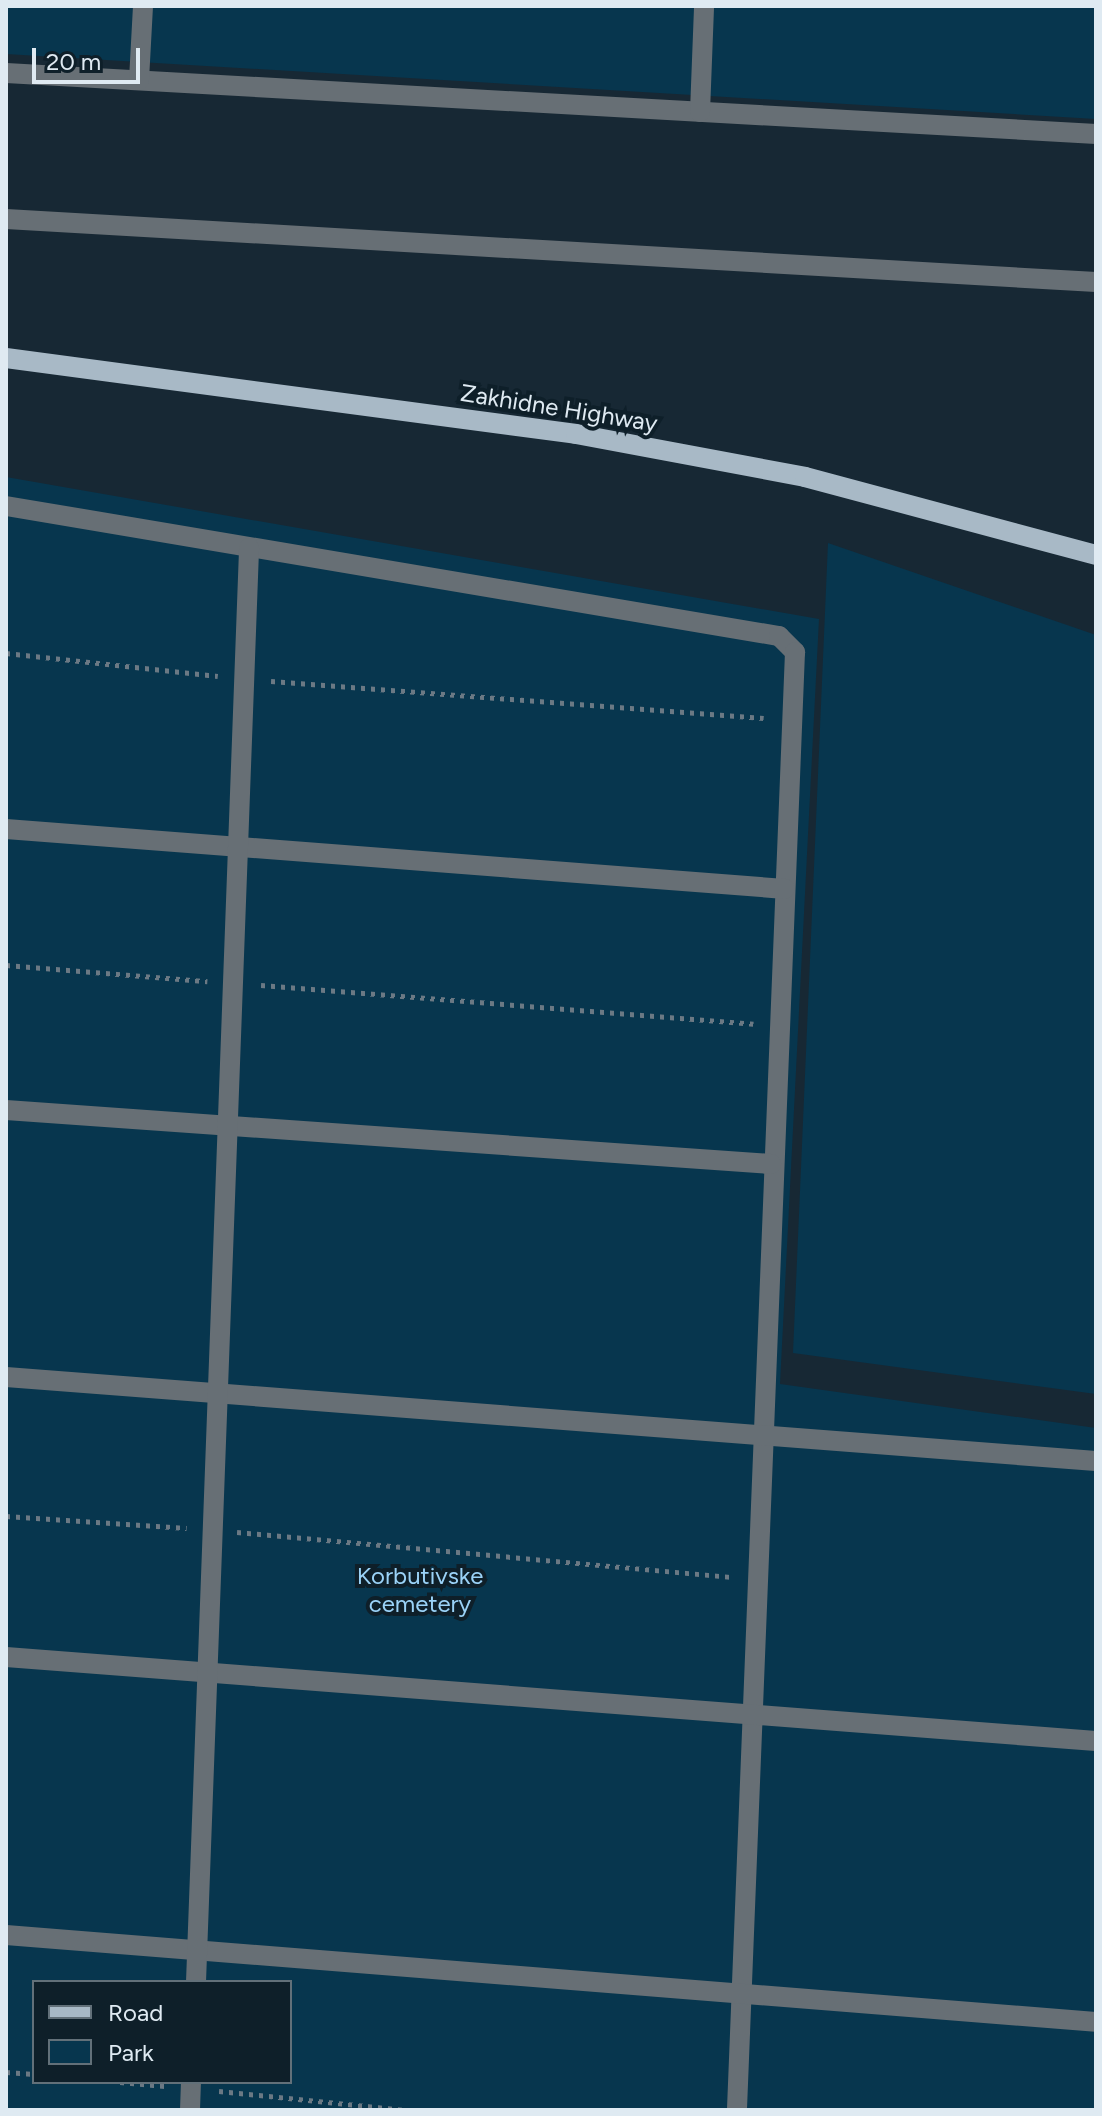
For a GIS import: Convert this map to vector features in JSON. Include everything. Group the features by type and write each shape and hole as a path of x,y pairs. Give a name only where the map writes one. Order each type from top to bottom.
{"main road":[{"name":"Zakhidne Highway","path":"6,358 576,434 805,477 1096,555"}],"lane":[{"path":"139,80 143,6"},
{"path":"700,112 704,6"},
{"path":"6,73 1096,134"},
{"path":"6,219 1096,282"},
{"path":"6,506 779,636 795,652 771,1164 737,2110"},
{"path":"196,1980 249,548"},
{"path":"6,829 785,889"},
{"path":"6,1110 771,1164"},
{"path":"6,1377 1096,1461"},
{"path":"6,1657 1096,1741"},
{"path":"6,1935 1096,2022"},
{"path":"190,2110 191,2085"}],"path":[{"path":"6,653 245,679 793,720"},
{"path":"6,965 778,1025"},
{"path":"6,1516 212,1530 758,1580"},
{"path":"6,2072 32,2074"},
{"path":"167,2084 405,2110"}],"green space":[{"path":"6,6 1096,6 1096,119 6,54"},
{"name":"Korbutivske cemetery","path":"6,477 819,619 780,1384 1096,1428 1096,2110 6,2110"},
{"path":"828,543 1096,635 1096,1394 793,1353"}]}
